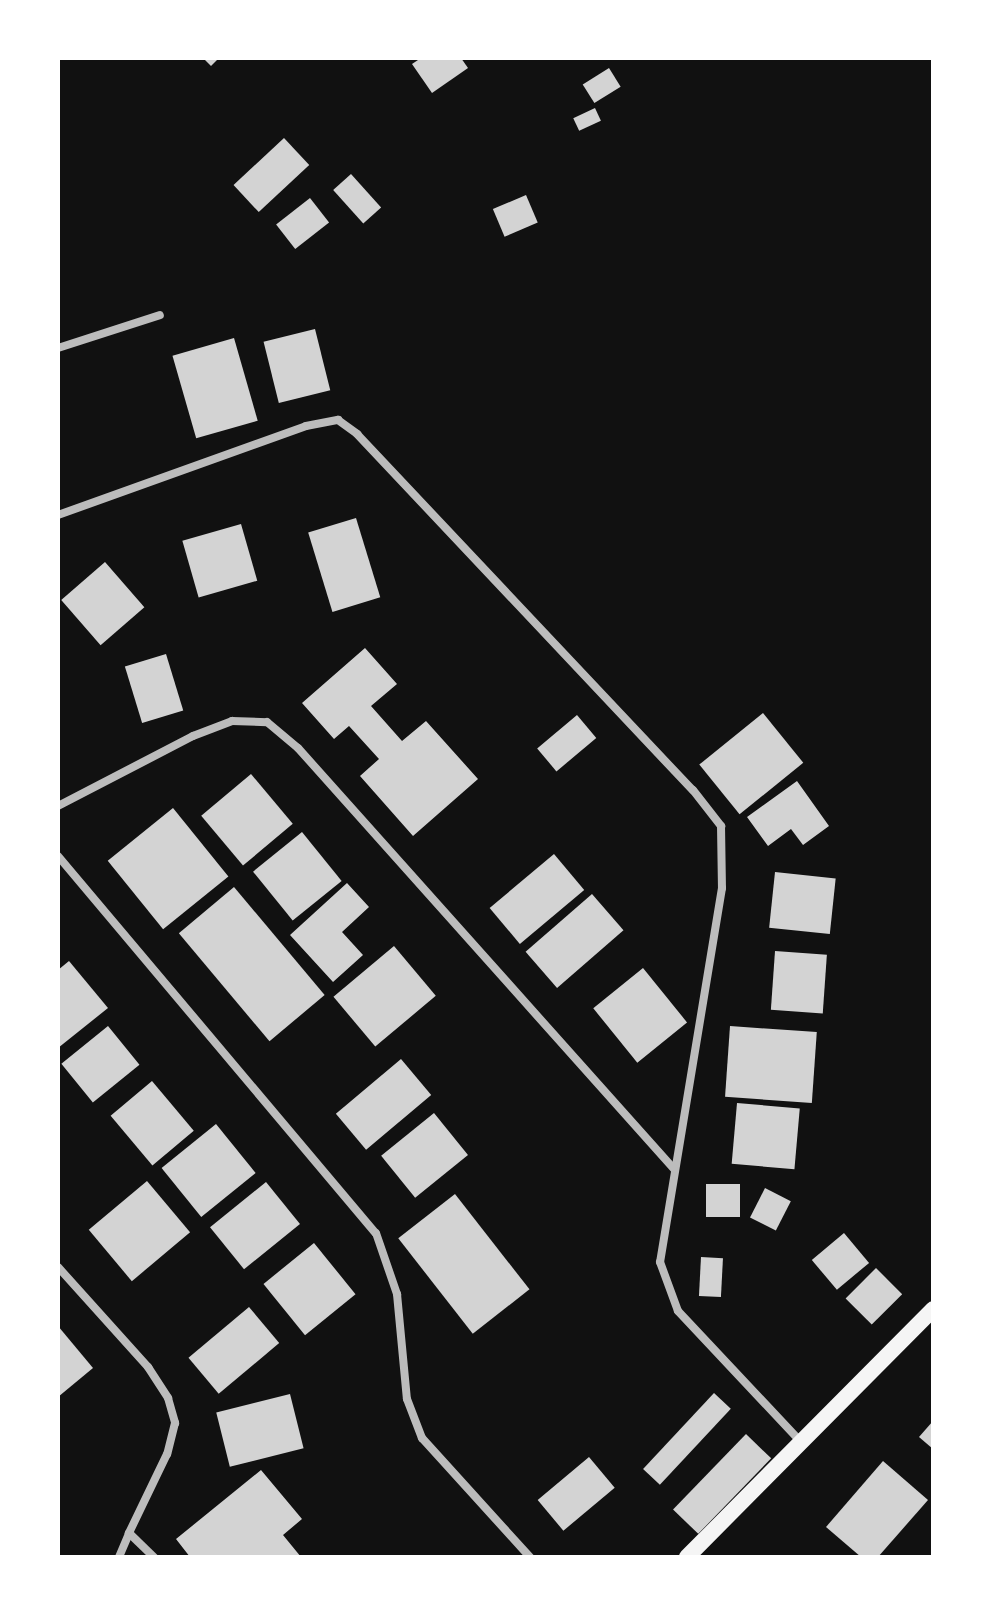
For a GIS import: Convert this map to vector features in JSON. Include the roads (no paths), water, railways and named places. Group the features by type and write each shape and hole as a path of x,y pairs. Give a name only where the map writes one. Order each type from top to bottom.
{"main road":[{"path":"687,1557 933,1309"}],"street":[{"path":"58,348 160,315"},
{"path":"58,515 306,426 338,420 357,434 650,744 721,826 722,888 660,1262 666,1288 678,1311 800,1441"},
{"path":"58,806 193,736 232,721 267,722 298,748 674,1169"},
{"path":"58,856 376,1233 397,1294 407,1399 422,1438 530,1557"},
{"path":"58,1267 148,1367 168,1398 175,1423 167,1454 119,1557"},
{"path":"129,1533 154,1557"}]}
